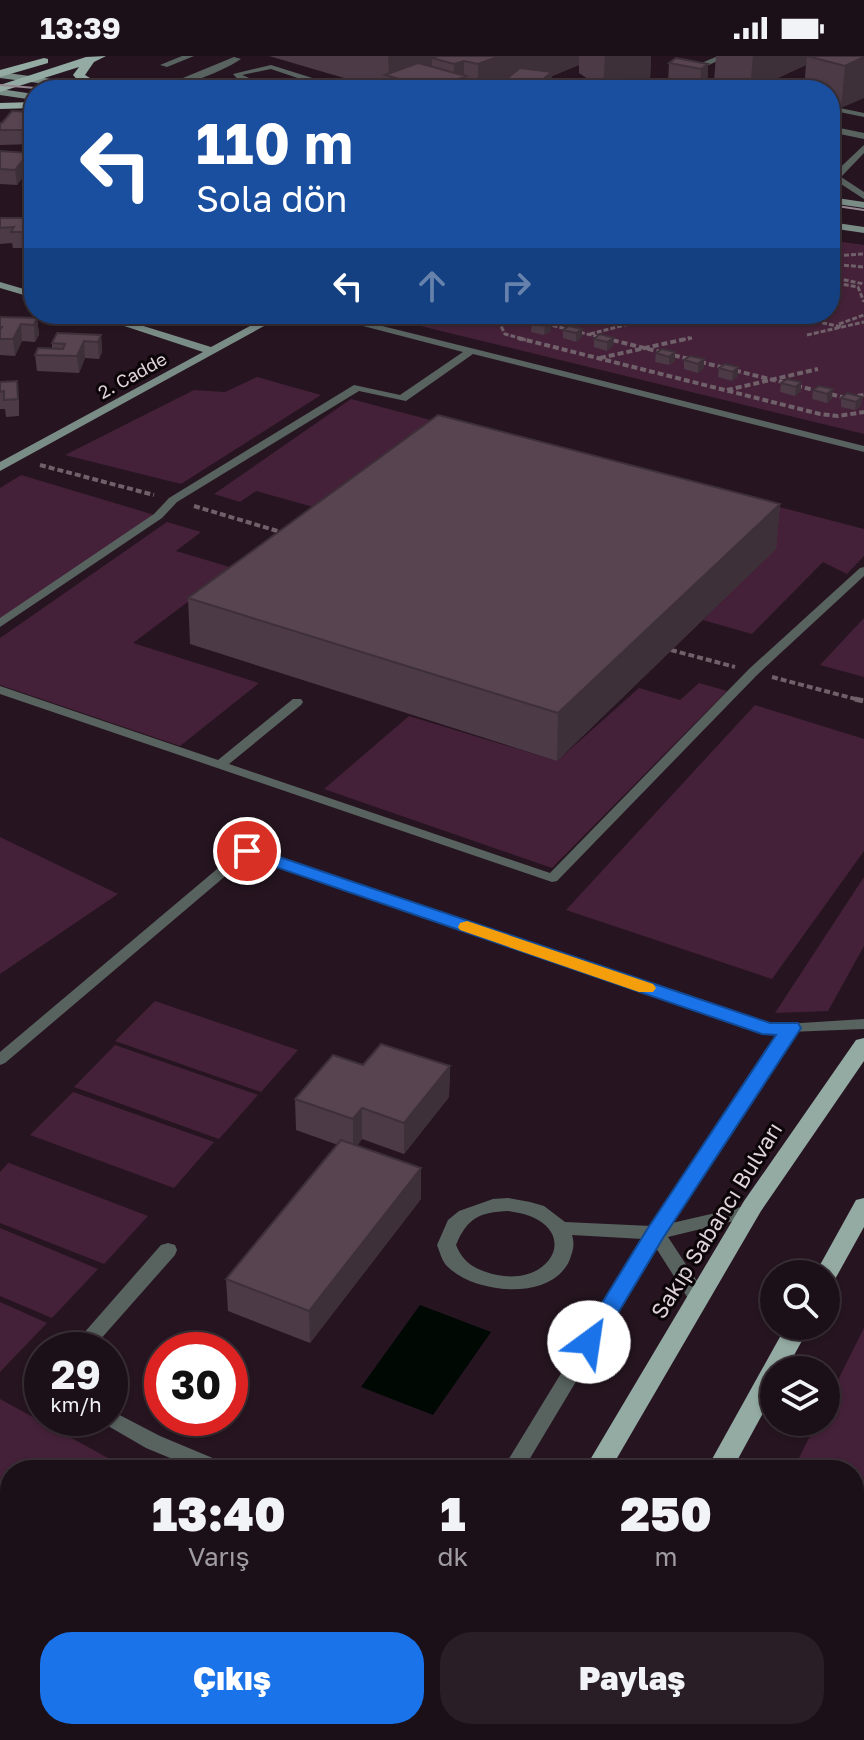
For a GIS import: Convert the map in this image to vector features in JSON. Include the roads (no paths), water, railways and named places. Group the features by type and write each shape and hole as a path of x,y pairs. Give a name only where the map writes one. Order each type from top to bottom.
{"main road":[{"path":"0,68 58,56"},
{"path":"0,74 58,56"},
{"path":"27,80 95,58"},
{"path":"83,80 79,75 95,58"},
{"path":"0,90 24,81"},
{"path":"0,106 24,105"},
{"name":"Sakıp Sabancı Bulvarı","path":"603,1460 750,1211 864,1045"},
{"path":"834,1260 864,1206"},
{"path":"724,1460 790,1340"}],"street":[{"path":"192,80 237,59"},
{"path":"0,74 45,80"},
{"path":"0,90 24,95"},
{"path":"840,131 864,136"},
{"path":"840,170 864,148"},
{"path":"840,182 864,196"},
{"path":"840,201 864,205"},
{"path":"840,217 864,221"},
{"path":"840,226 864,230"},
{"path":"0,285 24,292"},
{"path":"126,324 213,351"},
{"name":"2. Cadde","path":"0,467 262,324"},
{"path":"518,1460 656,1233 791,1028"},
{"path":"514,1205 533,1210 554,1220 560,1228 565,1246 558,1261 537,1278 515,1284 495,1284 476,1278 453,1260 449,1249 453,1227 465,1216 489,1206 514,1205"},
{"path":"560,1228 656,1233 750,1211"},
{"path":"656,1233 698,1298"},
{"path":"95,1332 168,1250"},
{"path":"128,1428 196,1460"}],"lane":[{"path":"164,65 190,56"},
{"path":"688,80 688,72 724,56"},
{"path":"246,80 237,74 271,67 311,80"},
{"path":"840,110 864,115"},
{"path":"362,324 864,449"},
{"path":"0,623 158,516 173,500 358,387 402,399 471,351"},
{"path":"0,690 552,878 753,672 864,570"},
{"path":"220,765 297,702"},
{"path":"0,1060 247,851 769,1030 864,1024"}],"tram line":[{"path":"0,85 24,87"},
{"path":"840,206 864,210"}]}
